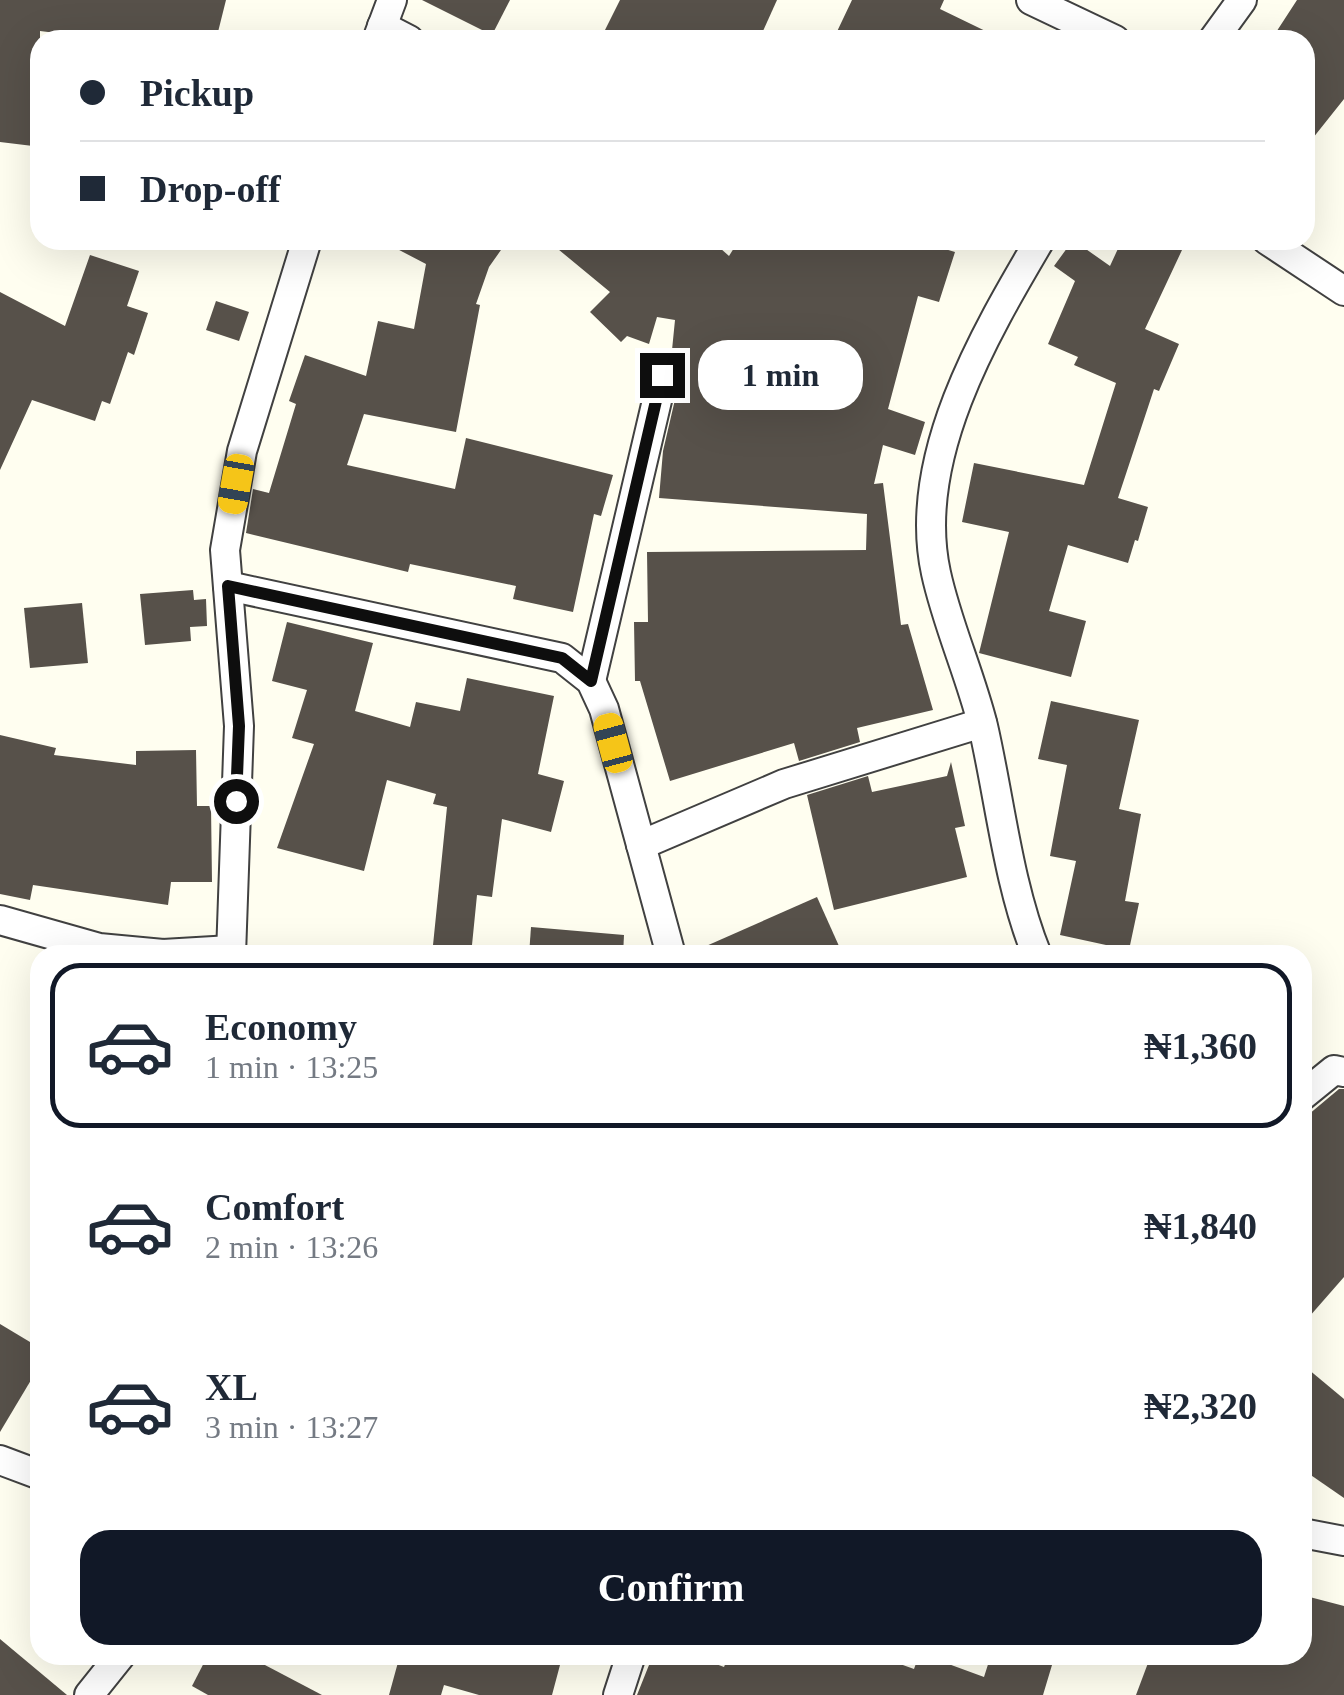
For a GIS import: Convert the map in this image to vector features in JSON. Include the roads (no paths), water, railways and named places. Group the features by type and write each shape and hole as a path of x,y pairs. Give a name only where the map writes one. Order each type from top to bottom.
{"street":[{"path":"1031,0 1094,30"},
{"path":"1220,30 1242,0"},
{"path":"231,945 239,726 224,550 242,451 305,250"},
{"path":"1034,250 977,347 961,386 928,510 936,574 982,723 1035,945"},
{"path":"1282,250 1344,291"},
{"path":"591,681 662,375"},
{"path":"228,586 562,658 591,681 604,709 667,945"},
{"path":"641,845 784,784 982,723"},
{"path":"0,920 88,945"},
{"path":"1312,1088 1334,1070 1344,1072"},
{"path":"0,1460 30,1471"},
{"path":"1312,1534 1344,1541"},
{"path":"88,1695 112,1665"},
{"path":"618,1695 628,1665"}]}
